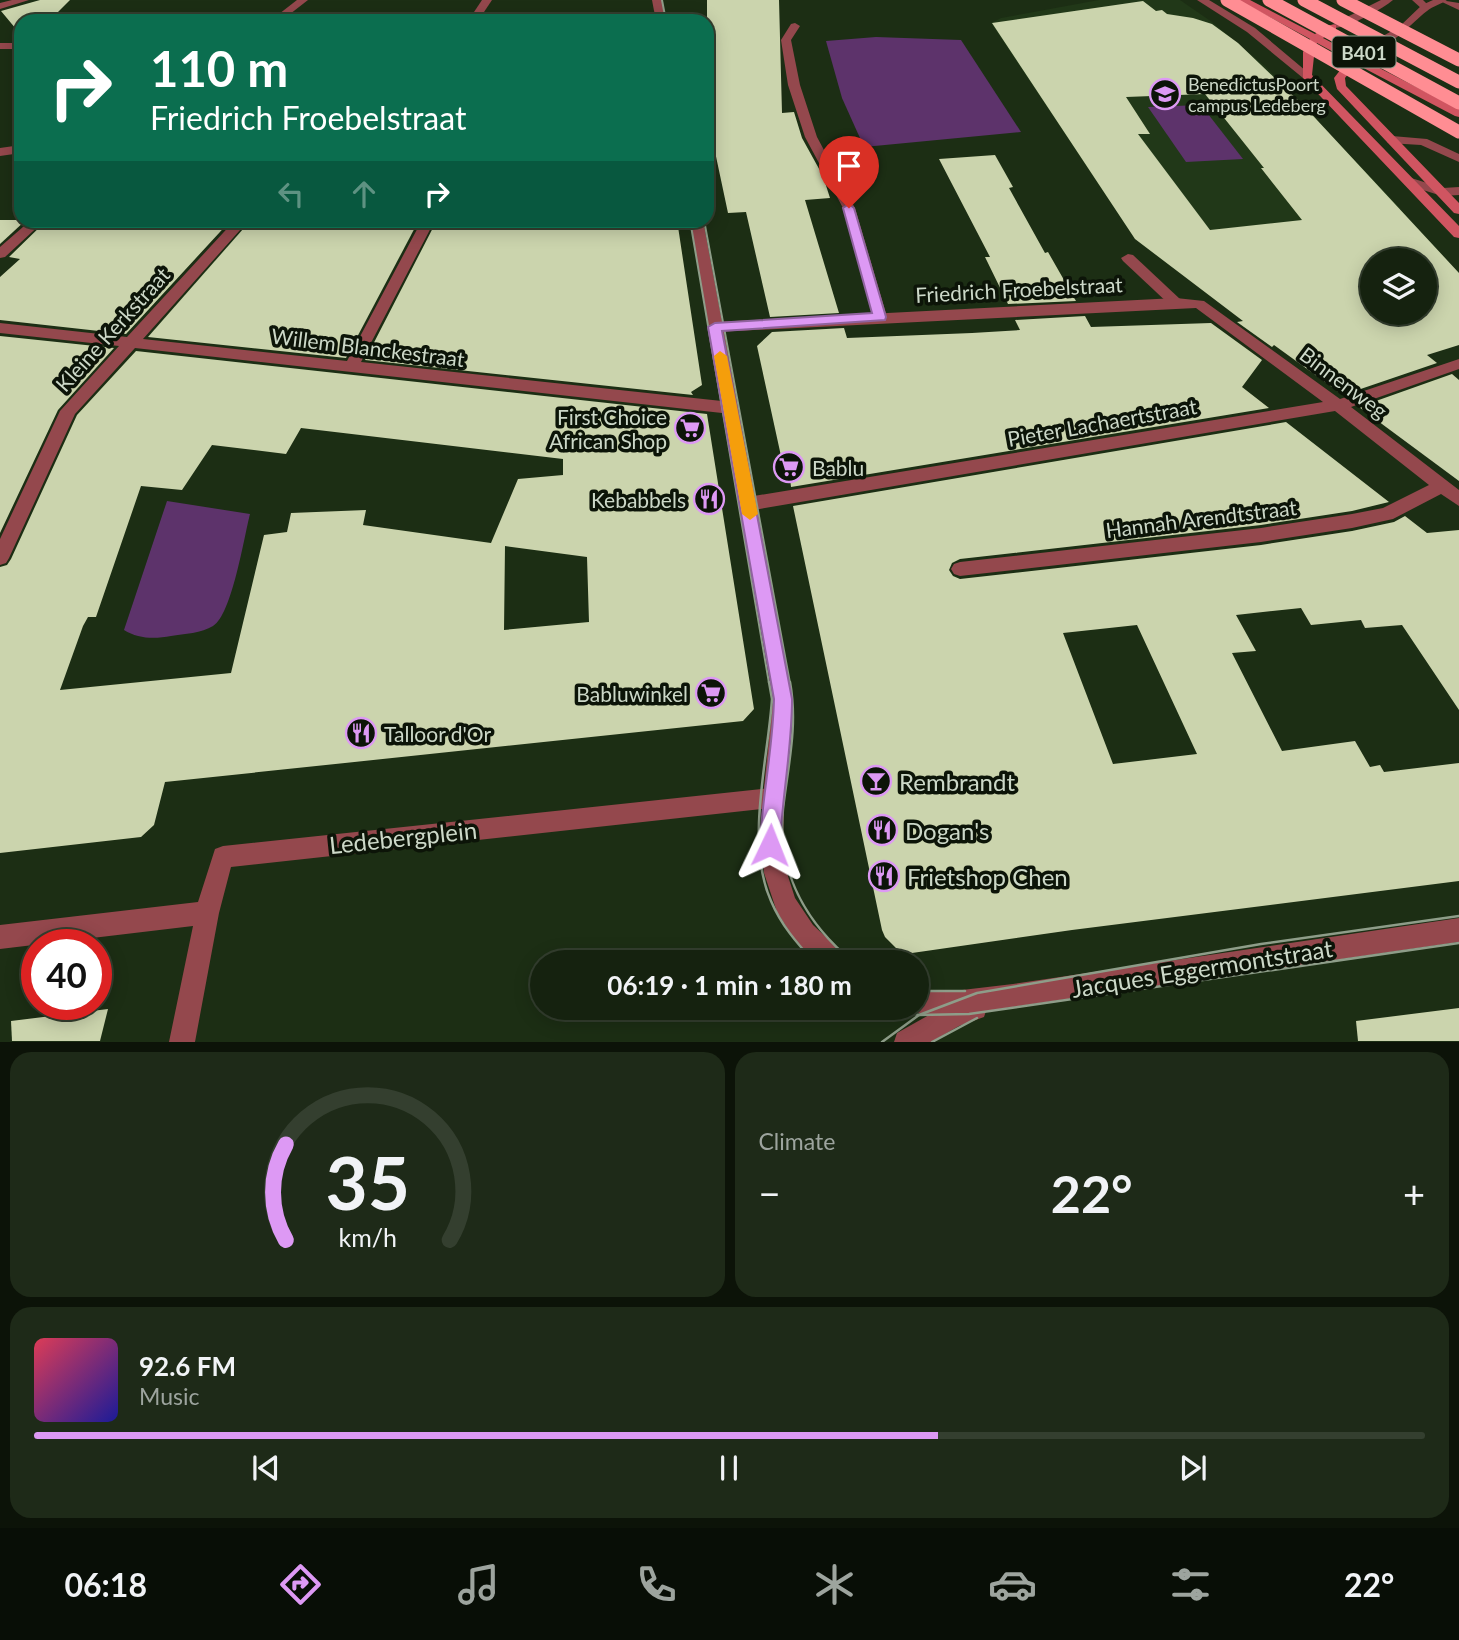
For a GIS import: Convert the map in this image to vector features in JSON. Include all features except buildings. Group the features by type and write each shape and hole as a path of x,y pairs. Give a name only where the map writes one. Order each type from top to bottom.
{"highway":[{"path":"1227,0 1459,132"},
{"name":"B401","path":"1269,0 1459,103"},
{"name":"B401","path":"1304,0 1459,82"},
{"path":"1343,0 1459,60"}],"main road":[{"path":"1243,0 1459,114"},
{"path":"1280,0 1459,96"},
{"path":"1332,27 1316,37 1306,51 1307,76 1459,234"},
{"path":"1370,48 1353,58 1339,78 1341,87 1459,210"}],"street":[{"path":"0,6 24,0"},
{"path":"284,14 303,0"},
{"path":"1202,0 1259,36 1307,76"},
{"path":"1332,27 1371,11 1388,0"},
{"path":"1370,48 1403,29 1421,4 1444,0 1459,7"},
{"path":"795,26 786,40 794,85 811,137 849,208 880,317"},
{"path":"1392,140 1423,142 1459,158"},
{"path":"1408,181 1442,192 1459,191"},
{"path":"0,254 29,228"},
{"name":"Kleine Kerkstraat","path":"0,558 68,411 236,228"},
{"path":"352,365 425,228"},
{"path":"697,228 783,699 783,740 772,798 770,845 779,890 797,927 821,950"},
{"path":"1128,258 1176,303"},
{"name":"Friedrich Froebelstraat","path":"715,327 959,313 1199,304"},
{"name":"Binnenweg","path":"1199,304 1338,405 1459,499"},
{"name":"Willem Blanckestraat","path":"0,328 731,408"},
{"name":"Pieter Lachaertstraat","path":"748,504 1338,405 1459,364"},
{"name":"Hannah Arendtstraat","path":"960,569 1261,535 1352,521 1387,514 1441,486"},
{"name":"Ledebergplein","path":"182,1041 207,913 223,857 772,798"},
{"path":"0,937 207,913"},
{"name":"Jacques Eggermontstraat","path":"929,1003 945,1004 1013,996 1459,930"},
{"path":"906,1041 953,1015 1013,996"}],"shaded area":[{"name":"BenedictusPoort campus Ledeberg","path":"1099,0 1180,0 1212,22 1266,67 1401,209 1135,239 991,23 1001,18"},
{"path":"876,37 961,40 1021,132 864,147 842,98 826,41"},
{"path":"1201,105 1243,159 1186,162 1148,107"},
{"path":"167,501 250,514 231,592 220,619 213,626 198,632 159,638 141,637 124,630"}],"tram line":[{"path":"662,0 665,14"},
{"path":"691,228 769,683"},
{"path":"705,228 790,683"},
{"path":"769,682 772,699 759,828 763,878 780,918 804,950"},
{"path":"790,682 793,730 783,809 785,854 798,894 821,931 839,950"},
{"path":"929,1011 977,993 1261,944 1459,916"},
{"path":"929,1015 969,1014 1459,943"},
{"path":"929,991 965,991"},
{"path":"932,1042 977,1018"},
{"path":"882,1042 912,1020"}],"slow traffic":[{"path":"720,356 750,514"}],"place":[{"name":"BenedictusPoort campus Ledeberg","path":"1165,94"},
{"name":"First Choice African Shop","path":"690,428"},
{"name":"Bablu","path":"789,467"},
{"name":"Kebabbels","path":"709,499"},
{"name":"Babluwinkel","path":"711,693"},
{"name":"Talloor d'Or","path":"361,733"},
{"name":"Rembrandt","path":"876,781"},
{"name":"Dogan's","path":"882,830"},
{"name":"Frietshop Chen","path":"884,876"}],"route":[{"path":"770,845 772,798 783,740 783,699 715,327 880,317 849,208"}]}
